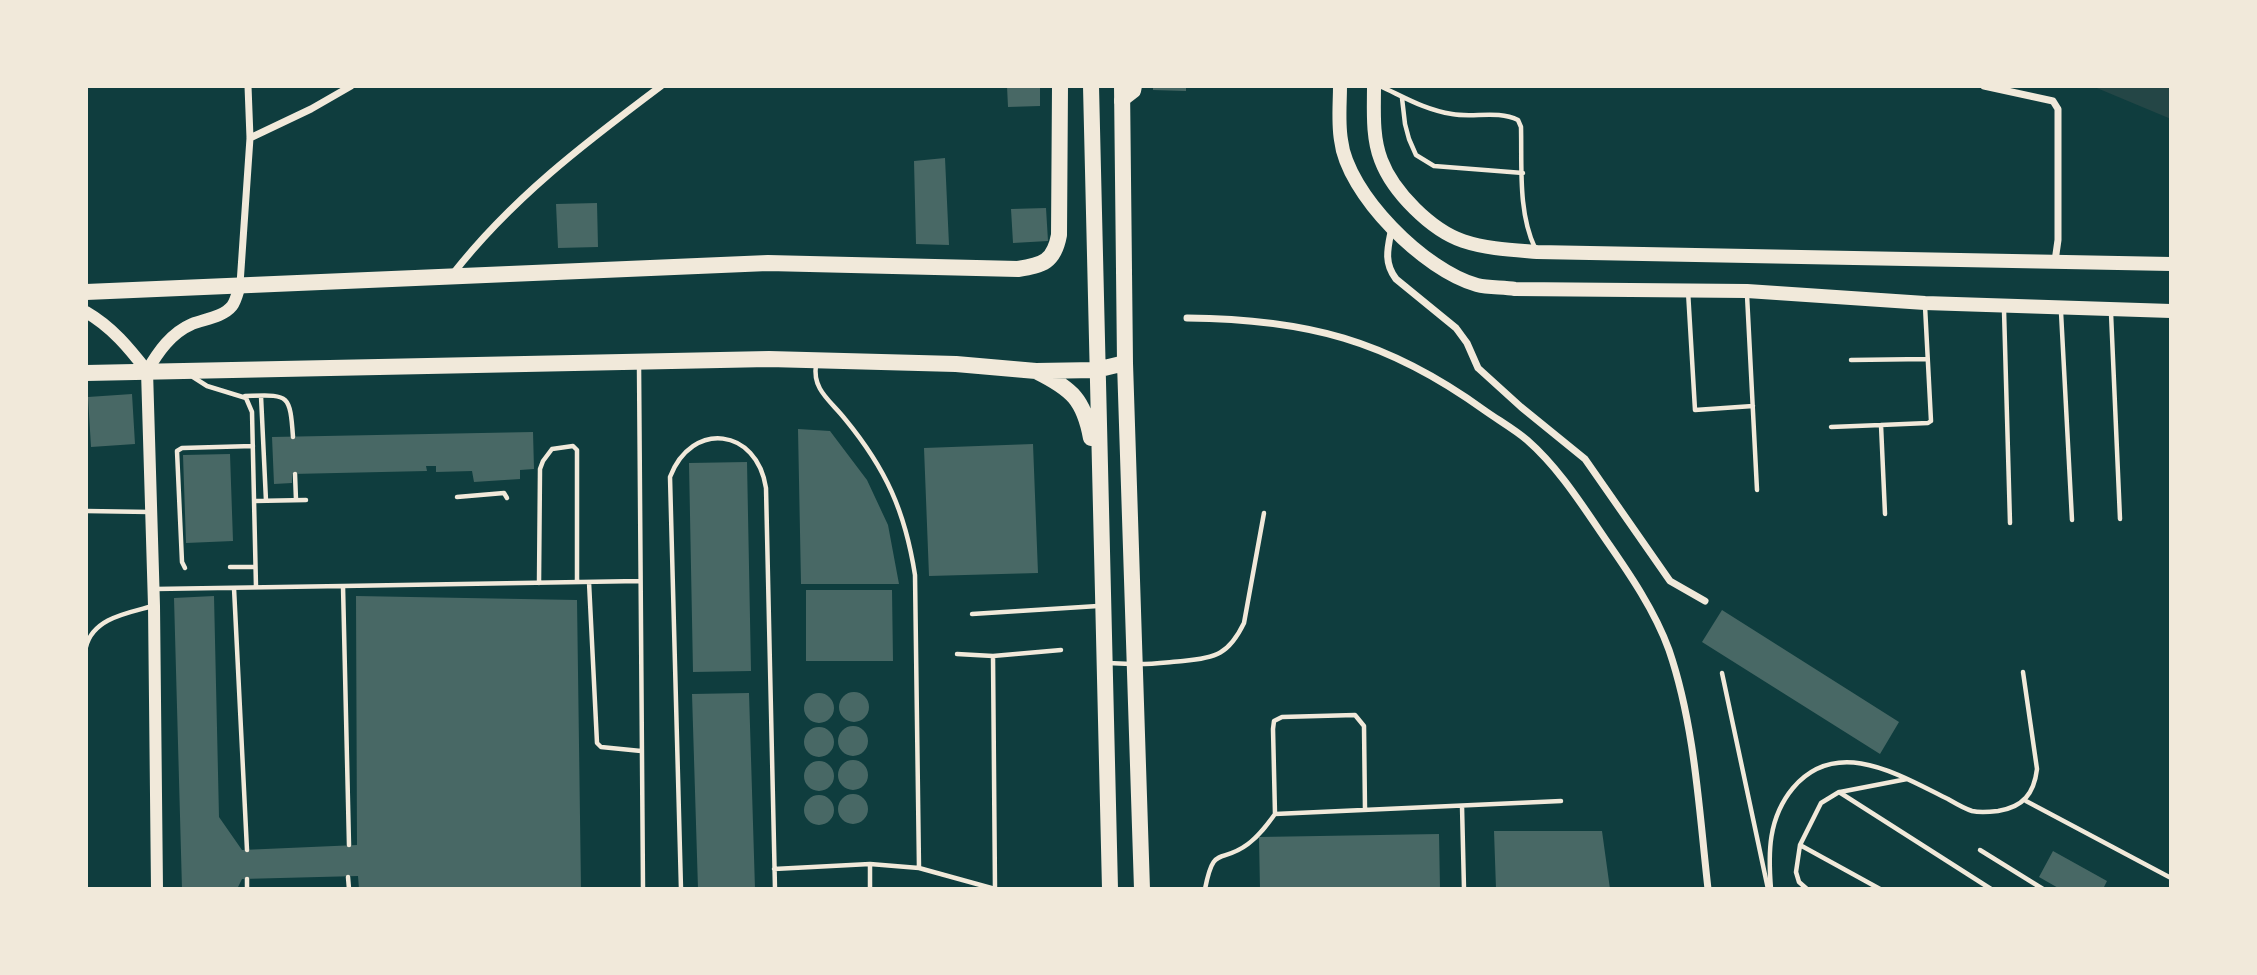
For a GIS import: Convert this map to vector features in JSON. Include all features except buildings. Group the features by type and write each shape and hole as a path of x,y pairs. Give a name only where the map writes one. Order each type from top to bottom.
{"main road":[{"path":"86,292 768,263 1018,269 1037,266 1049,259 1056,250 1059,235 1060,86"},
{"path":"1091,86 1110,889"},
{"path":"1135,86 1134,91 1122,93 1124,340 1142,889"},
{"path":"1340,86 1341,140 1353,179 1371,206 1410,244 1448,272 1477,285 1515,289 1747,291 1925,303 2171,311"},
{"path":"1377,86 1374,124 1381,160 1398,192 1429,222 1461,240 1499,249 1537,252 2171,264"},
{"path":"86,373 639,361 817,360 957,364 1036,371 1096,370 1125,363"},
{"path":"1036,371 1058,382 1078,398 1088,422 1099,479"}],"street":[{"path":"157,889 154,606 147,371 159,350 173,338 191,325 217,316 232,306 240,285 250,138 248,86"},
{"path":"250,138 311,109 351,86"},
{"path":"449,278 480,239 526,193 579,147 661,86"},
{"path":"1984,86 2053,101 2059,109 2058,240 2054,261"},
{"path":"1392,226 1386,260 1396,279 1456,328 1467,343 1478,368 1585,459 1670,581 1705,601"},
{"path":"86,312 100,320 122,340 147,371"},
{"path":"1188,318 1269,321 1343,336 1394,355 1452,387 1527,440 1568,484 1645,601 1668,649 1688,728 1708,889"}],"lane":[{"path":"1377,86 1422,107 1454,115 1488,115 1517,120 1521,127 1524,213 1527,231 1537,252"},
{"path":"1402,97 1405,124 1416,155 1434,166 1523,173"},
{"path":"1688,290 1695,410 1753,406"},
{"path":"1747,291 1757,490"},
{"path":"1830,427 1931,421 1925,303"},
{"path":"2004,306 2010,523"},
{"path":"2061,307 2073,520"},
{"path":"2111,309 2120,519"},
{"path":"1851,360 1927,359"},
{"path":"817,360 814,377 819,390 863,441 883,471 898,504 910,543 915,575 919,868"},
{"path":"639,361 643,889"},
{"path":"184,370 206,386 241,396 279,395 287,400 291,407 293,437"},
{"path":"241,396 248,402 252,412 256,587"},
{"path":"261,396 266,501"},
{"path":"1881,425 1885,514"},
{"path":"681,889 670,477 675,462 685,450 714,438 730,440 744,447 756,457 764,472 775,889"},
{"path":"185,568 182,562 177,452 183,448 253,446"},
{"path":"539,583 540,469 542,461 552,449 573,446 577,450 577,581"},
{"path":"295,474 296,500"},
{"path":"457,497 504,493 507,498"},
{"path":"254,501 306,500"},
{"path":"86,511 151,512"},
{"path":"1104,663 1135,664 1210,658 1223,652 1237,639 1244,623 1264,513"},
{"path":"230,567 255,567"},
{"path":"153,589 640,581"},
{"path":"589,582 597,743 601,747 641,751"},
{"path":"343,586 349,845"},
{"path":"234,588 247,850"},
{"path":"86,647 88,640 108,619 154,606"},
{"path":"972,614 1102,606"},
{"path":"957,654 993,656 1061,650"},
{"path":"774,869 870,864 919,868 996,889 993,656"},
{"path":"1770,889 1768,854 1772,833 1787,796 1804,776 1820,766 1844,761 1858,762 1908,779 1971,811 2016,808 2026,801 2037,769 2023,672"},
{"path":"1722,673 1770,889"},
{"path":"1205,889 1209,867 1214,860 1246,846 1261,833 1275,814 1273,729 1274,721 1282,717 1355,715 1360,720 1364,726 1365,810"},
{"path":"1807,889 1799,882 1796,872 1800,845 1821,803 1839,792 1908,779"},
{"path":"1839,792 1991,889"},
{"path":"1275,814 1562,801"},
{"path":"2026,801 2171,878"},
{"path":"1462,806 1464,889"},
{"path":"1800,845 1880,889"},
{"path":"1980,850 2043,889"},
{"path":"870,864 870,889"},
{"path":"348,877 349,889"},
{"path":"247,879 247,889"}],"shaded area":[{"path":"2092,86 2171,86 2171,119"}]}
